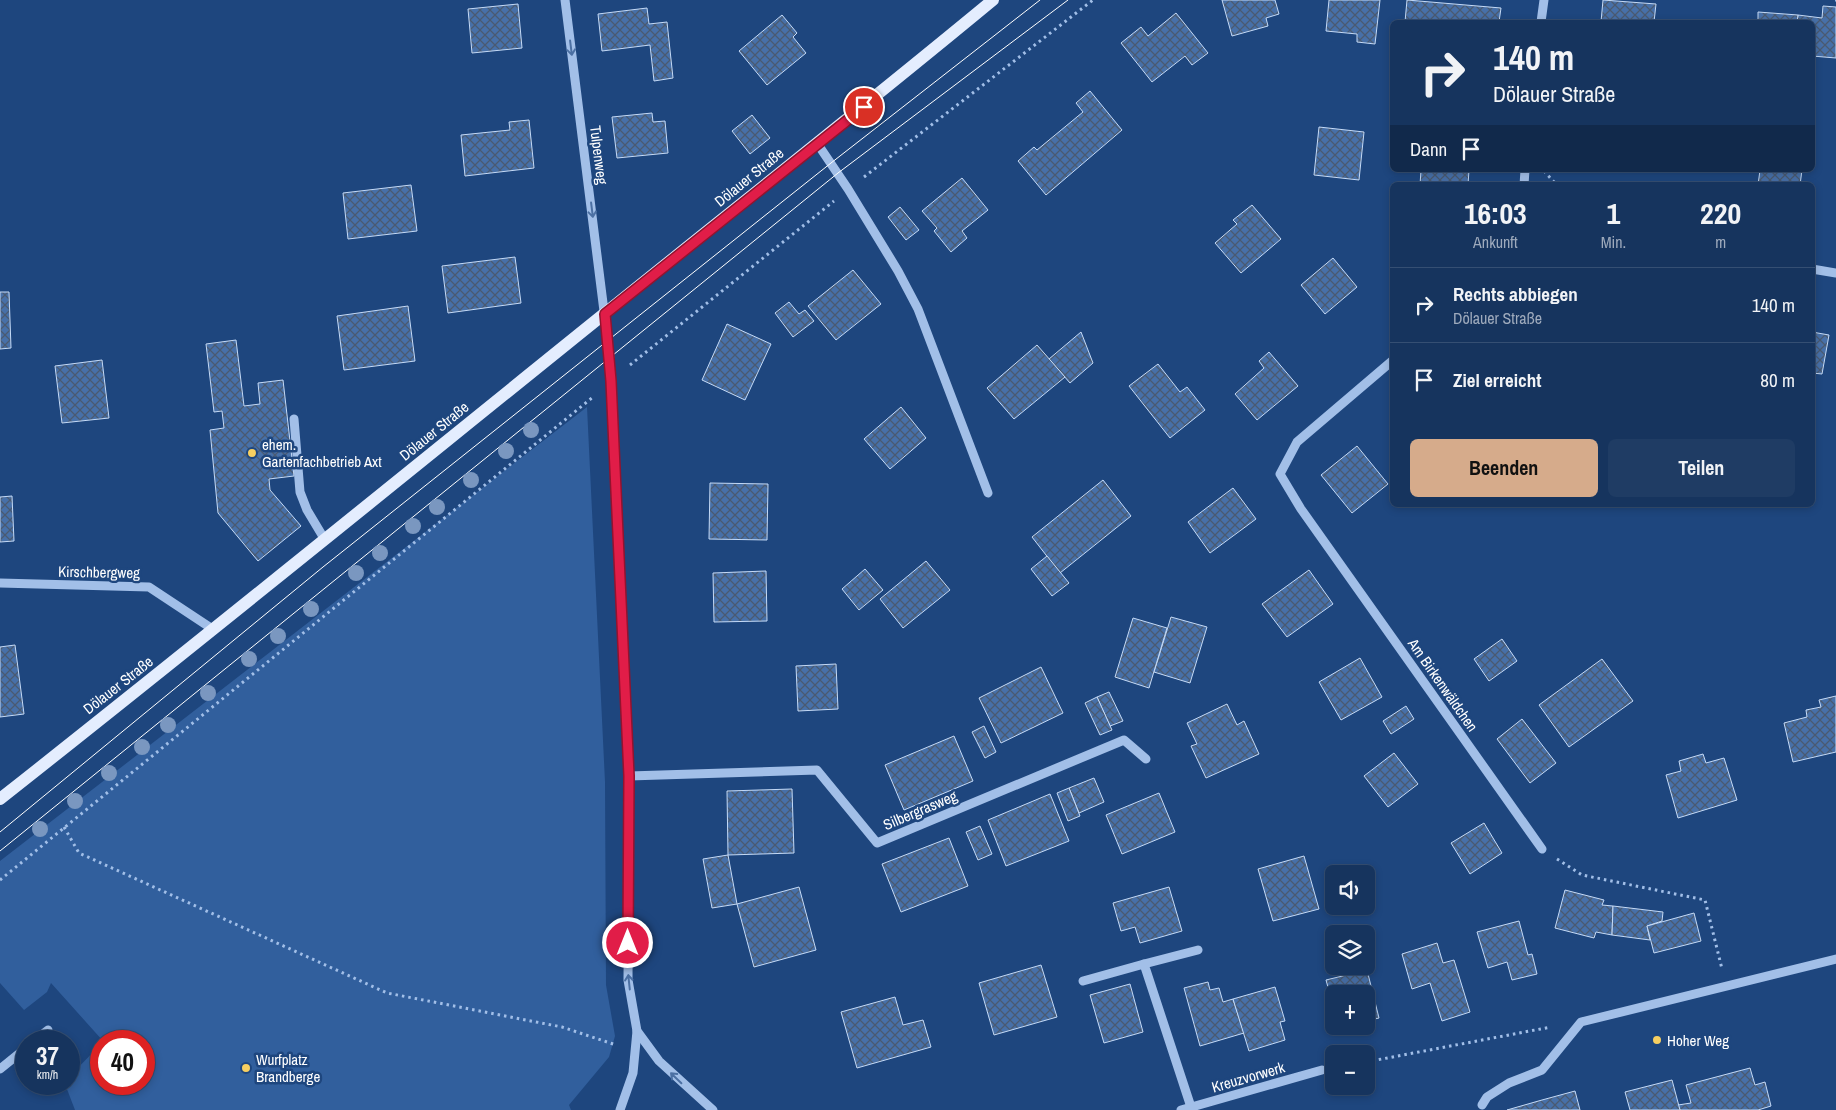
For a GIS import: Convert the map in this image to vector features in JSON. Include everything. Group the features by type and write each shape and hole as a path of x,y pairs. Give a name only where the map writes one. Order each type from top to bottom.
{"main road":[{"name":"Dölauer Straße","path":"0,800 864,107 993,0"}],"street":[{"name":"Tulpenweg","path":"565,0 605,314"},
{"path":"1541,20 1544,0"},
{"path":"817,143 848,189 898,271 918,309 988,493"},
{"path":"1815,270 1836,273"},
{"path":"605,314 611,381 629,776 628,980 637,1030 632,1073 620,1110"},
{"name":"Am Birkenwäldchen","path":"1390,363 1297,442 1280,474 1301,509 1542,849"},
{"path":"294,420 300,492 307,510 325,540"},
{"name":"Kirschbergweg","path":"0,584 149,587 214,630"},
{"name":"Silbergrasweg","path":"629,776 817,770 877,843 1124,740 1146,759"},
{"path":"1083,981 1198,950"},
{"path":"1482,1105 1487,1097 1509,1083 1542,1070 1581,1022 1836,958"},
{"path":"1144,964 1191,1107"},
{"path":"637,1030 659,1061 713,1110"},
{"path":"0,1069 15,1057"},
{"name":"Kreuzvorwerk","path":"1181,1110 1322,1070"}],"path":[{"path":"1546,172 1554,182"},
{"path":"0,880 611,381"},
{"path":"64,827 79,854 387,993 562,1026 620,1046 637,1030"},
{"path":"1542,849 1582,876 1705,900 1720,962"},
{"path":"1375,1060 1581,1022"}],"shaded area":[{"path":"587,407 605,782 606,985 615,1036 609,1057 569,1105 571,1110 75,1110 69,1095 80,1095 80,1066 90,1055 90,1095 155,1095 155,1030 93,1030 51,983 47,992 24,1010 0,983 0,861"}],"building":[{"path":"1222,0 1275,0 1279,14 1266,18 1268,26 1232,36"},
{"path":"1329,0 1380,0 1375,44 1357,42 1357,34 1326,31"},
{"path":"1407,0 1501,8 1499,20 1405,20"},
{"path":"1603,0 1656,4 1654,20 1601,20"},
{"path":"518,4 522,48 472,53 468,9"},
{"path":"1823,6 1836,7 1836,58 1815,56 1815,20 1797,20 1798,15 1822,18"},
{"path":"647,8 649,24 667,22 673,78 654,81 650,45 602,51 598,14"},
{"path":"1758,12 1798,15 1797,20 1758,20"},
{"path":"1176,13 1208,53 1192,65 1185,56 1152,82 1121,43 1141,27 1148,36"},
{"path":"782,15 797,33 793,37 806,53 767,85 739,51"},
{"path":"1090,91 1122,130 1046,195 1018,161 1034,147 1037,150 1083,112 1076,103"},
{"path":"652,113 653,122 665,121 668,153 617,158 612,117"},
{"path":"752,115 770,138 750,154 732,131"},
{"path":"529,120 534,168 465,176 461,135 510,130 509,122"},
{"path":"1319,127 1364,132 1359,180 1314,175"},
{"path":"1421,172 1469,172 1468,182 1420,182"},
{"path":"1760,172 1802,172 1800,182 1758,182"},
{"path":"962,178 988,210 962,231 967,238 951,252 934,231 937,228 922,211"},
{"path":"411,185 417,231 348,239 343,193"},
{"path":"1252,205 1281,239 1241,273 1215,243 1237,224 1233,220"},
{"path":"900,207 919,230 906,240 888,217"},
{"path":"515,257 521,303 448,313 442,266"},
{"path":"1333,258 1357,287 1325,314 1301,285"},
{"path":"853,270 881,304 836,340 808,306"},
{"path":"0,292 9,292 11,348 0,349"},
{"path":"789,302 799,314 805,310 814,321 793,337 775,313"},
{"path":"408,306 415,361 344,370 337,316"},
{"path":"727,324 771,344 745,400 702,380"},
{"path":"1081,332 1093,363 1070,383 1049,359"},
{"path":"1815,333 1829,335 1822,374 1815,373"},
{"name":"ehem. Gartenfachbetrieb Axt","path":"236,340 244,406 260,404 258,383 283,380 294,476 269,479 270,490 301,526 258,561 218,513 210,430 224,428 222,411 214,412 206,344"},
{"path":"1037,345 1065,377 1014,419 987,388"},
{"path":"1269,352 1298,386 1257,420 1235,394 1264,368 1259,361"},
{"path":"102,360 109,418 62,423 55,366"},
{"path":"1158,364 1180,392 1187,387 1205,410 1170,438 1129,386"},
{"path":"901,407 926,438 890,469 864,439"},
{"path":"1357,446 1388,484 1352,513 1321,475"},
{"path":"1103,480 1131,516 1060,573 1032,537"},
{"path":"710,483 768,484 767,540 709,539"},
{"path":"1233,488 1256,519 1210,553 1188,522"},
{"path":"12,496 14,541 0,542 0,497"},
{"path":"1047,556 1069,583 1052,596 1031,569"},
{"path":"926,561 950,590 903,628 880,599"},
{"path":"865,569 883,590 859,610 842,589"},
{"path":"1309,570 1333,604 1287,637 1262,604"},
{"path":"766,571 767,621 714,622 713,573"},
{"path":"1171,617 1207,627 1190,683 1154,672"},
{"path":"1133,618 1167,628 1149,688 1115,677"},
{"path":"1502,639 1517,661 1489,681 1474,659"},
{"path":"15,645 24,714 0,717 0,647"},
{"path":"1360,658 1382,697 1341,720 1319,682"},
{"path":"1602,659 1633,701 1569,747 1539,705"},
{"path":"836,664 838,709 798,711 796,666"},
{"path":"1041,667 1063,713 1001,743 979,698"},
{"path":"1109,692 1123,721 1110,726 1097,697"},
{"path":"1836,696 1836,752 1793,762 1784,723 1807,717 1806,710 1821,707 1819,700"},
{"path":"1097,697 1112,730 1100,735 1085,703"},
{"path":"1227,704 1237,725 1244,721 1259,754 1206,778 1191,746 1197,744 1187,723"},
{"path":"1406,706 1414,719 1391,734 1383,721"},
{"path":"1522,719 1556,763 1530,783 1497,739"},
{"path":"984,726 996,752 985,758 972,732"},
{"path":"954,736 973,781 904,810 885,765"},
{"path":"1394,753 1418,784 1388,807 1364,776"},
{"path":"1703,754 1706,763 1724,758 1737,800 1678,818 1666,775 1681,771 1679,761"},
{"path":"1094,778 1104,802 1079,813 1069,788"},
{"path":"1069,788 1080,816 1068,821 1057,793"},
{"path":"792,789 794,853 728,855 727,791"},
{"path":"1159,793 1175,832 1122,854 1106,815"},
{"path":"1050,794 1069,841 1006,866 988,820"},
{"path":"1484,823 1502,853 1470,874 1451,843"},
{"path":"980,826 992,854 978,860 966,832"},
{"path":"949,838 968,886 901,912 882,864"},
{"path":"728,855 737,904 712,908 703,859"},
{"path":"1304,856 1319,909 1273,921 1258,869"},
{"path":"799,887 816,950 754,967 737,904"},
{"path":"1169,887 1182,931 1140,943 1135,927 1121,931 1113,903"},
{"path":"1565,890 1604,900 1602,905 1613,906 1612,935 1596,932 1594,938 1555,928"},
{"path":"1613,906 1663,912 1662,921 1647,926 1650,940 1612,935"},
{"path":"1694,913 1701,941 1654,953 1647,926"},
{"path":"1519,921 1528,955 1532,954 1537,974 1512,980 1507,962 1488,968 1477,932"},
{"path":"1437,943 1443,963 1454,960 1470,1012 1442,1021 1430,983 1412,989 1402,954"},
{"path":"1041,965 1057,1017 994,1035 979,983"},
{"path":"1346,975 1368,975 1371,985 1327,985 1326,980"},
{"path":"1208,982 1210,990 1219,988 1223,1002 1233,999 1244,1033 1200,1046 1184,988"},
{"path":"1130,984 1143,1032 1104,1043 1090,995"},
{"path":"1275,987 1285,1021 1280,1022 1285,1040 1249,1051 1233,999"},
{"path":"895,997 903,1025 923,1020 931,1047 857,1068 841,1012"},
{"path":"1375,1002 1379,1018 1375,1019"},
{"path":"1750,1068 1755,1085 1765,1082 1771,1106 1758,1110 1680,1110 1678,1105 1691,1103 1686,1085"},
{"path":"1672,1080 1680,1110 1630,1110 1625,1092"},
{"path":"1575,1091 1580,1110 1507,1110 1542,1100"}],"tram line":[{"path":"0,832 323,567 831,163 1040,0"},
{"path":"0,851 838,173 1068,0"}],"place":[{"name":"ehem. Gartenfachbetrieb Axt","path":"252,453"},
{"name":"Hoher Weg","path":"1657,1040"},
{"name":"Wurfplatz Brandberge","path":"246,1068"}],"route":[{"path":"628,943 629,776 611,381 605,314 864,107"}]}
